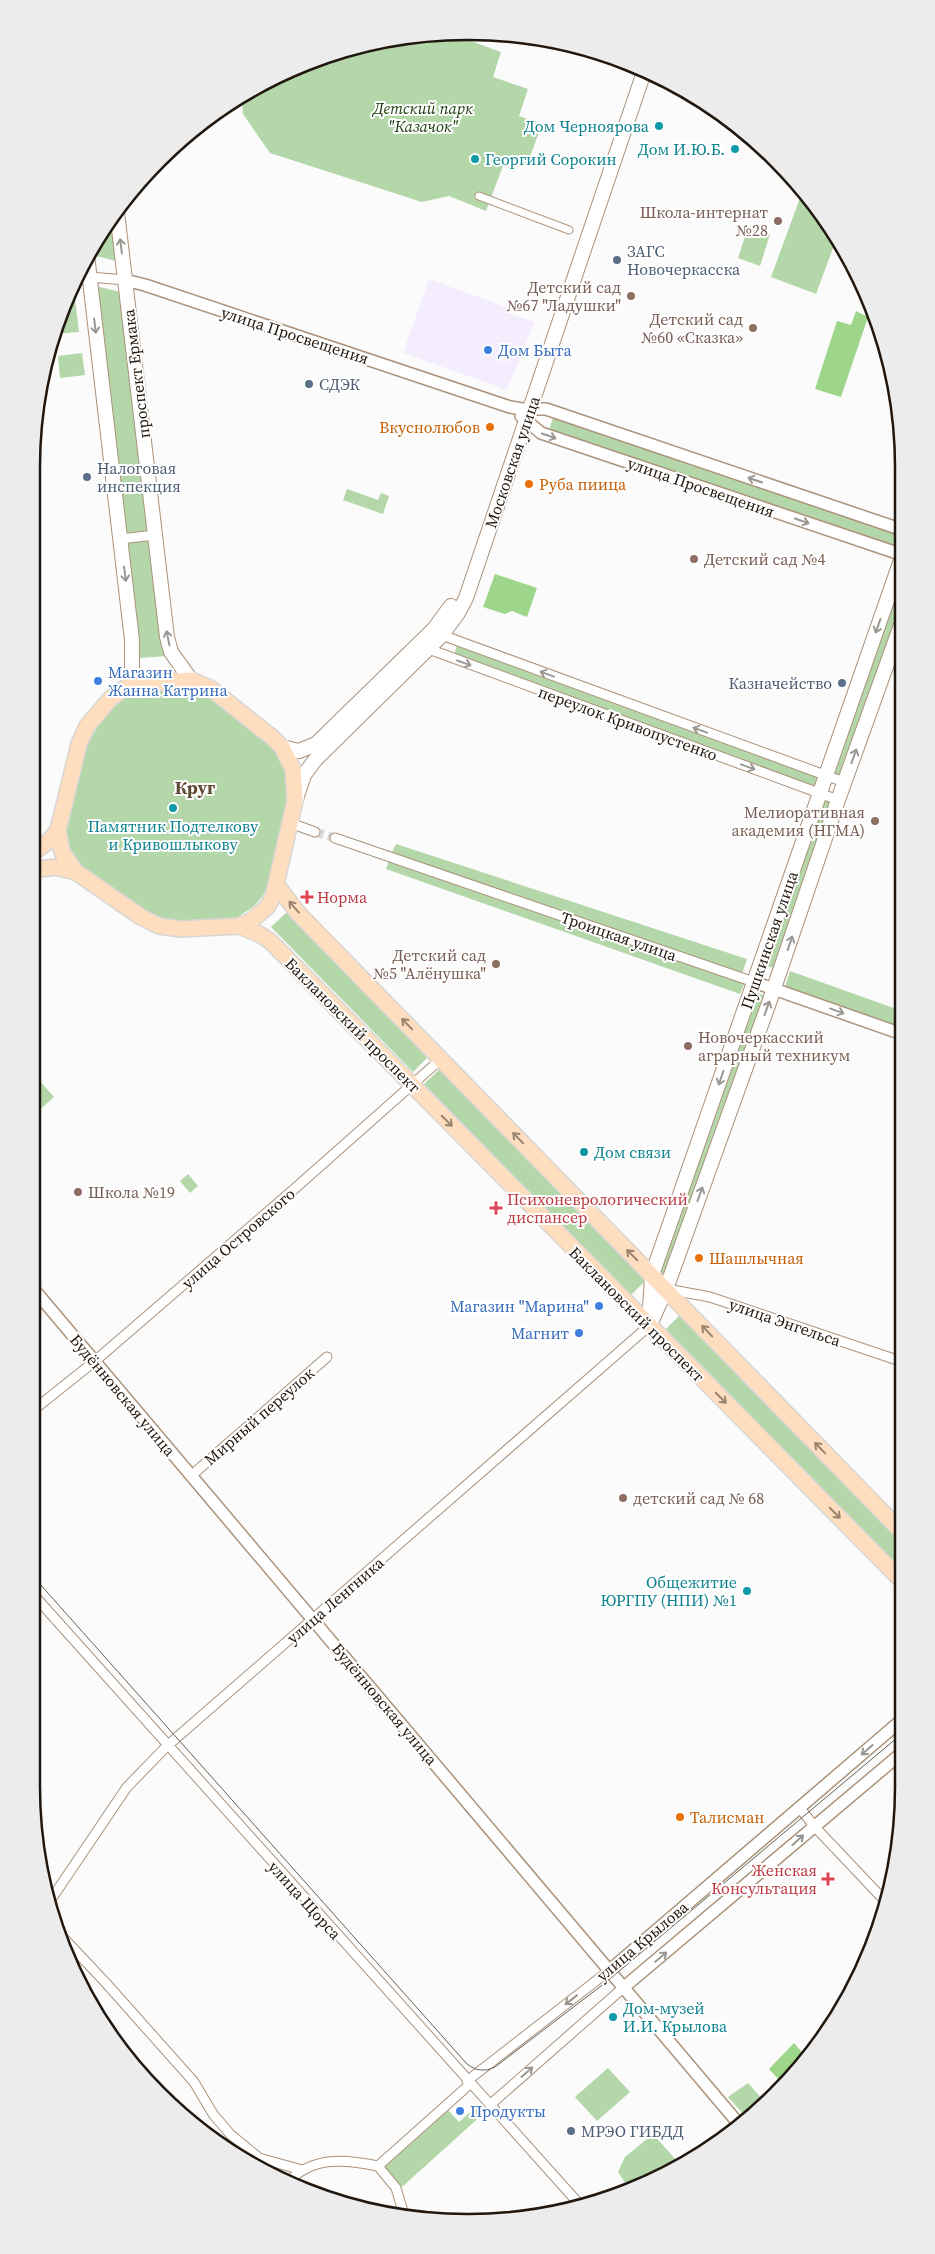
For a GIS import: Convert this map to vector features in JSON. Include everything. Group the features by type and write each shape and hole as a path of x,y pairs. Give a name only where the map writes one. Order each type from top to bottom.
{"main road":[{"name":"Московская улица","path":"295,801 304,776 315,760 437,633 458,595 636,75"},
{"name":"Московская улица","path":"521,412 642,78"},
{"name":"проспект Ермака","path":"118,221 167,638 171,652 191,680"},
{"path":"83,280 120,539 132,640 132,674 129,686"},
{"name":"Пушкинская улица","path":"649,1326 652,1275 895,577"},
{"name":"Пушкинская улица","path":"649,1326 666,1289 774,989 844,782 895,642"},
{"name":"Московская улица","path":"282,747 299,750 316,744 424,646"},
{"path":"40,848 50,841 58,830 79,744 87,726 111,698 129,686 191,680 210,688 221,695 282,747 293,769 295,801 273,897 267,907 252,921 239,926 181,929 159,926 141,917 76,872 62,852 58,830"},
{"path":"40,869 56,867 76,872"},
{"path":"276,884 298,912 895,1525"},
{"name":"Баклановский проспект","path":"239,926 259,934 270,941 895,1574"}],"street":[{"path":"479,196 569,230"},
{"name":"улица Просвещения","path":"84,278 125,280 145,285 521,412 546,409 895,527"},
{"name":"улица Просвещения","path":"521,412 541,433 895,552"},
{"path":"120,539 155,535"},
{"name":"переулок Кривопустенко","path":"437,633 844,782"},
{"name":"переулок Кривопустенко","path":"424,646 838,800"},
{"path":"290,823 316,832"},
{"name":"Троицкая улица","path":"335,838 895,1032"},
{"name":"улица Островского","path":"40,1405 95,1361 412,1086 441,1058"},
{"name":"улица Энгельса","path":"666,1289 710,1297 895,1359"},
{"name":"Будённовская улица","path":"40,1297 736,2119"},
{"name":"улица Ленгника","path":"54,1895 127,1787 167,1746 649,1326"},
{"name":"Мирный переулок","path":"192,1475 327,1357"},
{"name":"улица Щорса","path":"40,1602 575,2200"},
{"name":"улица Крылова","path":"378,2166 469,2082 610,1970 895,1726"},
{"name":"улица Крылова","path":"491,2104 623,1988 895,1758"},
{"path":"800,1807 814,1826 880,1896"},
{"path":"72,1947 194,2082 213,2114 230,2134 259,2158 302,2170"},
{"path":"294,2177 302,2170 315,2164 335,2160 378,2166 396,2188 403,2209"}],"shaded area":[{"path":"429,279 506,307 505,312 535,322 507,390 403,353"}],"green space":[{"name":"Детский парк \"Казачок\"","path":"468,40 501,52 493,77 528,89 519,116 542,124 527,165 506,158 486,211 449,196 422,202 270,153 243,114 242,104 254,97 278,84 330,63 384,48 440,41"},
{"path":"800,199 833,247 816,294 771,277"},
{"path":"115,225 120,262 96,256"},
{"path":"748,227 770,234 760,266 738,258"},
{"path":"96,286 124,293 167,656 139,658"},
{"path":"75,299 79,332 62,333"},
{"path":"856,311 867,316 841,397 815,389 837,321 851,325"},
{"path":"82,353 85,375 60,378 58,356"},
{"path":"553,418 895,529 895,551 548,433"},
{"path":"347,489 378,500 381,493 389,496 383,514 343,500"},
{"path":"495,574 537,588 527,617 512,611 505,614 483,607"},
{"path":"895,586 895,633 842,779 828,775"},
{"path":"457,644 818,777 815,787 454,656"},
{"path":"194,688 206,692 275,747 288,770 288,805 269,884 262,897 253,907 235,919 183,921 159,917 144,910 83,868 71,855 66,844 65,832 87,746 104,715 129,694"},
{"path":"822,798 833,802 777,969 763,965"},
{"path":"396,844 747,959 742,974 391,854"},
{"path":"389,861 745,982 740,994 386,869"},
{"path":"287,912 429,1056 413,1072 271,927"},
{"path":"790,971 895,1008 895,1030 784,990"},
{"path":"754,992 766,996 667,1277 656,1273"},
{"path":"440,1069 647,1279 631,1295 424,1084"},
{"path":"40,1081 54,1097 40,1110"},
{"path":"188,1174 198,1186 190,1193 180,1181"},
{"path":"682,1313 895,1531 895,1563 666,1329"},
{"path":"794,2043 802,2053 779,2079 769,2069"},
{"path":"608,2068 630,2092 597,2121 575,2097"},
{"path":"748,2083 761,2097 743,2113 728,2097"},
{"path":"477,2106 484,2113 402,2187 385,2167 448,2110 459,2122"},
{"path":"653,2134 676,2160 625,2183 618,2172 625,2157"}],"tunnel":[{"path":"315,832 335,838"}],"tram line":[{"path":"40,1584 467,2064 481,2070 495,2067 605,1983 895,1740"}],"place":[{"name":"Дом Черноярова","path":"659,126"},
{"name":"Дом И.Ю.Б.","path":"735,149"},
{"name":"Георгий Сорокин","path":"475,159"},
{"name":"Школа-интернат №28","path":"778,221"},
{"name":"ЗАГС Новочеркасска","path":"617,260"},
{"name":"Детский сад №67 \"Ладушки\"","path":"631,296"},
{"name":"Детский сад №60 «Сказка»","path":"753,328"},
{"name":"Дом Быта","path":"488,350"},
{"name":"СДЭК","path":"309,384"},
{"name":"Вкуснолюбов","path":"490,427"},
{"name":"Налоговая инспекция","path":"87,477"},
{"name":"Руба пиица","path":"529,484"},
{"name":"Детский сад №4","path":"694,559"},
{"name":"Магазин Жанна Катрина","path":"98,681"},
{"name":"Казначейство","path":"842,683"},
{"name":"Памятник Подтелкову и Кривошлыкову","path":"173,808"},
{"name":"Мелиоративная академия (НГМА)","path":"875,821"},
{"name":"Норма","path":"307,897"},
{"name":"Детский сад №5 \"Алёнушка\"","path":"496,964"},
{"name":"Новочеркасский аграрный техникум","path":"688,1046"},
{"name":"Дом связи","path":"584,1152"},
{"name":"Школа №19","path":"78,1192"},
{"name":"Психоневрологический диспансер","path":"496,1208"},
{"name":"Шашлычная","path":"699,1258"},
{"name":"Магазин \"Марина\"","path":"599,1306"},
{"name":"Магнит","path":"579,1333"},
{"name":"детский сад № 68","path":"623,1498"},
{"name":"Общежитие ЮРГПУ (НПИ) №1","path":"747,1591"},
{"name":"Талисман","path":"680,1817"},
{"name":"Женская Консультация","path":"828,1879"},
{"name":"Дом-музей И.И. Крылова","path":"613,2017"},
{"name":"Продукты","path":"460,2111"},
{"name":"МРЭО ГИБДД","path":"571,2131"}],"district":[{"name":"Круг","path":"195,788"}]}
